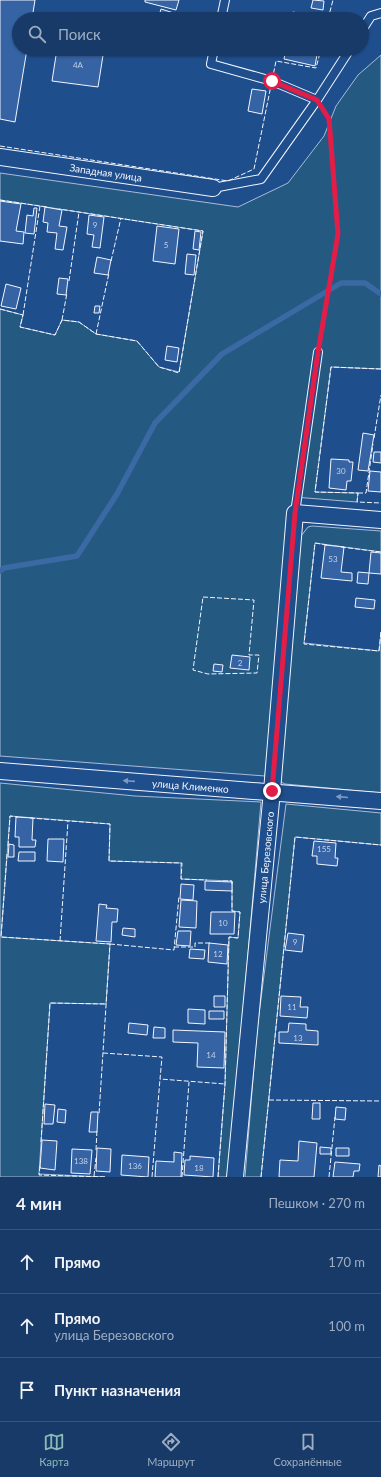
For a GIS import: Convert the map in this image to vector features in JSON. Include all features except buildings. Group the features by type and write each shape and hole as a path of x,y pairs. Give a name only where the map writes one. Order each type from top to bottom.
{"street":[{"name":"Западная улица","path":"0,157 213,188"},
{"path":"295,513 381,520"},
{"name":"улица Березовского","path":"235,1177 272,791 295,513"},
{"name":"улица Клименко","path":"0,771 272,791 381,801"}],"lane":[{"path":"222,12 225,0"},
{"path":"369,19 371,16 381,13"},
{"path":"371,16 381,16"},
{"path":"213,56 211,64 272,81 317,100"},
{"path":"213,188 261,179 317,100 345,56"},
{"path":"295,513 318,352"}],"path":[{"path":"317,100 329,119 338,234 318,352"}],"shaded area":[{"path":"381,55 381,369 331,367 315,492 358,493 357,502 294,497 265,776 0,756 0,309 23,315 20,327 55,335 62,320 79,322 96,334 137,341 159,367 179,372 203,231 0,200 0,173 238,207 288,183 324,136 336,106 358,75"},
{"path":"312,526 381,531 381,552 315,543 304,643 379,651 381,632 381,793 285,784 279,781 301,536 308,527"},
{"path":"0,783 135,796 261,802 229,1177 218,1177 225,1084 229,937 238,938 240,912 232,911 232,881 181,879 181,863 109,861 110,824 10,816 1,937 110,944 106,1004 50,1003 39,1174 105,1177 0,1177"},
{"path":"286,804 381,813 381,845 295,837 261,1177 245,1177 257,1030"}],"waterway":[{"path":"0,571 4,568 77,556 117,494 155,423 222,354 341,283 365,283 381,294"}],"fence":[{"path":"330,12 333,0"},
{"path":"0,146 228,181 254,169 276,61 316,68 319,56"},
{"path":"0,200 47,207"},
{"path":"23,315 40,206"},
{"path":"0,309 23,315 20,327 55,335 62,320 79,322 96,334 137,341 159,367 179,373 203,231 59,209"},
{"path":"69,281 79,212"},
{"path":"111,261 121,218"},
{"path":"96,334 109,273"},
{"path":"62,320 67,293"},
{"path":"381,369 331,367 315,492 358,493 357,502 381,503"},
{"path":"374,438 381,395"},
{"path":"358,493 366,493 373,444"},
{"path":"327,545 315,543 304,644 379,651 381,632"},
{"path":"341,547 381,552"},
{"path":"203,597 254,600 249,655 259,655 257,673 208,674 193,670 203,597"},
{"path":"8,846 10,816 18,817"},
{"path":"30,818 110,824 109,861 182,863 181,879 207,880"},
{"path":"60,941 68,821"},
{"path":"261,1177 295,837 381,845"},
{"path":"7,854 1,937 110,944 99,1114"},
{"path":"223,881 232,881 232,884"},
{"path":"218,1177 225,1084 229,937 238,938 240,912 232,911 232,890"},
{"path":"110,944 174,950 179,896"},
{"path":"174,947 195,947 195,943 211,943"},
{"path":"41,1142 50,1003 106,1004"},
{"path":"103,1053 162,1057 160,1079 225,1084"},
{"path":"152,1177 160,1079"},
{"path":"182,1177 189,1082"},
{"path":"269,1100 381,1101"},
{"path":"329,1177 335,1117"},
{"path":"96,1150 97,1130"},
{"path":"94,1176 96,1158"},
{"path":"40,1166 39,1175 105,1177"}],"route":[{"path":"272,81 317,100 329,119 338,234 318,352 295,513 272,791"}]}
